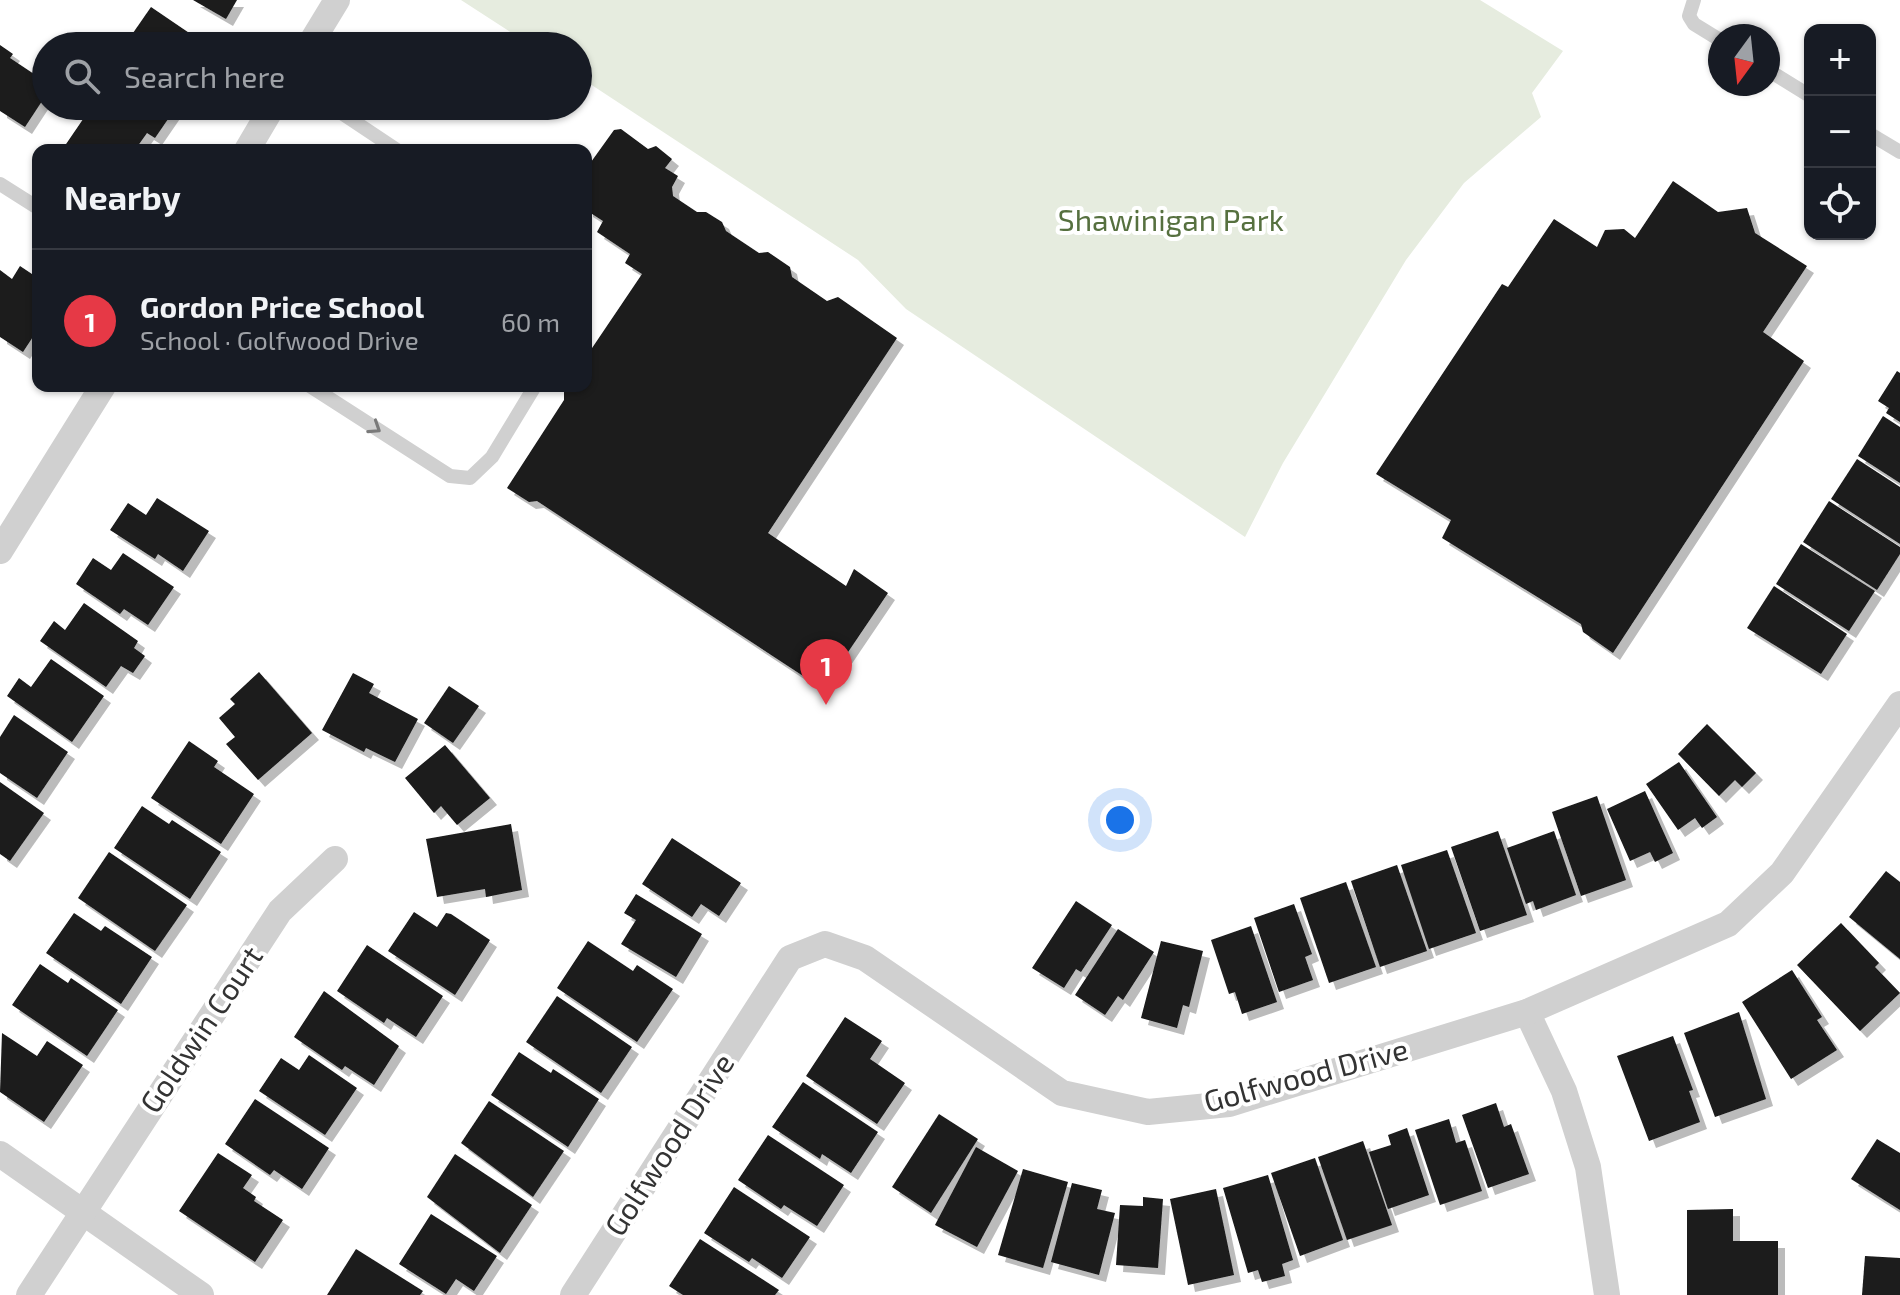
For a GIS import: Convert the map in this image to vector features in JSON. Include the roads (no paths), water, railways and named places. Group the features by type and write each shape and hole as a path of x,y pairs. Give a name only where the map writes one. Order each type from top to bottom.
{"street":[{"path":"318,32 337,0"},
{"path":"251,144 265,120"},
{"path":"0,551 99,392"},
{"name":"Golfwood Drive","path":"573,1295 790,958 825,944 865,958 1062,1093 1148,1112 1229,1104 1527,1012 1728,924 1782,873 1900,704"},
{"name":"Goldwin Court","path":"29,1295 280,911 335,859"},
{"path":"1527,1012 1564,1091 1588,1167 1607,1295"},
{"path":"0,1154 201,1295"}],"lane":[{"path":"1694,0 1689,16 1694,24 1708,33"},
{"path":"1780,77 1804,92"},
{"path":"352,120 388,144"},
{"path":"1876,138 1900,152"},
{"path":"0,184 32,204"},
{"path":"319,392 450,476 470,478 492,457 531,392"}],"place":[{"name":"Gordon Price School","path":"826,705"}],"park label":[{"name":"Shawinigan Park","path":"1171,221"}]}
